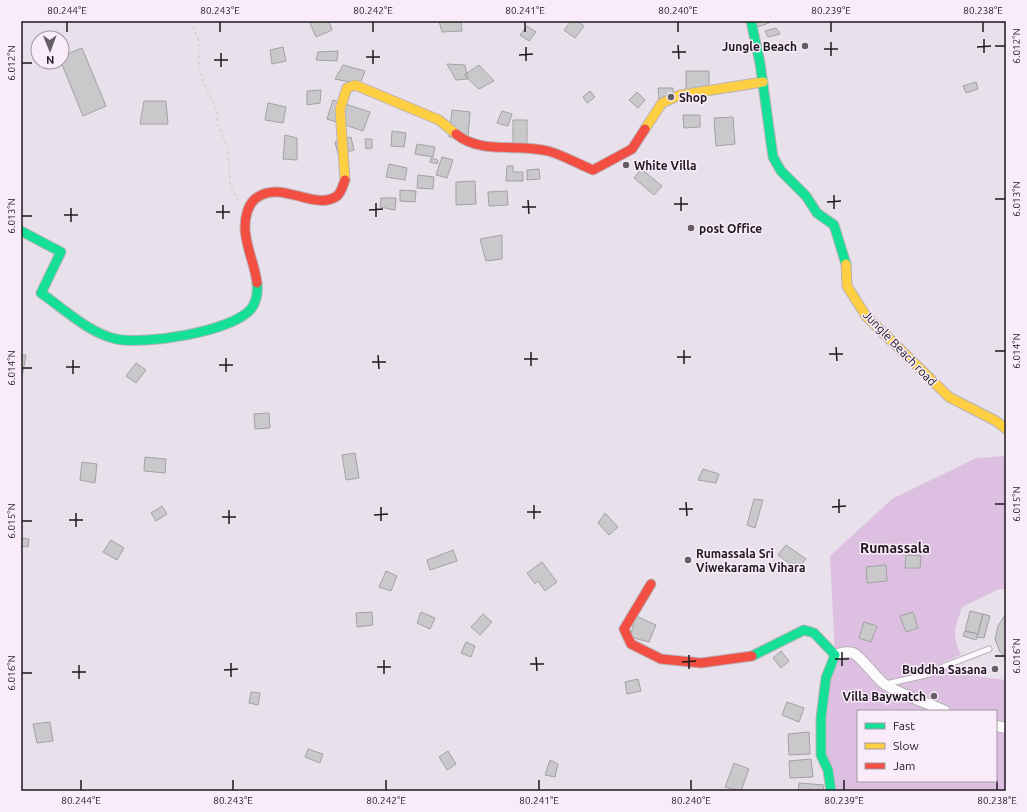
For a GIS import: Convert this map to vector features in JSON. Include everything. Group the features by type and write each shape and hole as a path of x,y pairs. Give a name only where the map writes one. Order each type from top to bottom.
{"street":[{"name":"Jungle Beach road","path":"751,21 773,157 781,171 806,196 817,214 834,225 847,267 848,286 866,316 949,397 996,421 1006,429"},
{"path":"21,231 61,252 41,293 96,330 116,339 128,340 178,336 221,327 252,310 257,300 259,284 247,251 244,222 251,202 262,194 276,190 324,200 336,197 341,190 345,180 340,109 347,88 355,85 439,120 462,139 477,145 547,151 593,170 632,149 662,103 680,95 762,82"},
{"path":"651,584 624,629 631,644 661,659 701,663 751,656 804,630 814,633 835,655"},
{"path":"831,791 828,770 821,755 821,718 826,678 830,664 835,655 846,652 859,656 868,669 885,684 943,710"}],"lane":[{"path":"885,684 930,674 945,666 989,649"}],"path":[{"path":"191,21 199,42 199,68 217,110 217,123 227,145 230,184 237,200 251,202"}],"shaded area":[{"path":"1006,456 1006,589 999,589 962,607 955,631 956,641 961,655 944,662 950,675 966,668 981,677 1006,680 1006,791 831,791 821,739 835,655 830,556 892,499 976,458"}],"building":[{"path":"309,21 329,21 332,30 316,37"},
{"path":"439,21 461,21 462,31 442,32"},
{"path":"571,21 577,21 584,26 575,38 564,30"},
{"path":"755,21 768,21 769,23 758,27"},
{"path":"527,26 536,32 529,41 520,35"},
{"path":"776,28 780,34 768,37 765,31"},
{"path":"283,47 286,61 272,64 270,50"},
{"path":"82,48 106,106 83,116 64,70 70,70 70,53"},
{"path":"338,51 337,61 316,60 318,52"},
{"path":"447,64 465,65 468,79 456,80"},
{"path":"343,65 365,71 360,84 335,79"},
{"path":"479,65 494,81 479,89 464,75"},
{"path":"686,71 709,71 709,90 686,90"},
{"path":"976,82 978,89 966,93 963,86"},
{"path":"658,88 673,88 673,101 659,101"},
{"path":"321,90 320,103 307,105 307,91"},
{"path":"590,91 595,97 587,103 583,97"},
{"path":"637,92 645,100 638,108 629,100"},
{"path":"333,100 370,112 363,131 327,119"},
{"path":"144,101 166,101 168,124 140,124"},
{"path":"268,103 286,107 283,123 265,120"},
{"path":"452,110 470,112 468,139 449,137"},
{"path":"502,111 512,114 508,126 497,123"},
{"path":"683,115 700,115 700,127 684,128"},
{"path":"733,117 735,144 716,146 714,118"},
{"path":"513,120 527,120 527,144 513,144"},
{"path":"392,131 406,133 404,147 391,146"},
{"path":"285,135 297,138 297,160 283,159"},
{"path":"351,137 354,150 338,154 335,142"},
{"path":"365,139 372,139 372,148 366,149"},
{"path":"417,144 435,147 433,157 415,154"},
{"path":"442,157 453,160 447,178 436,175"},
{"path":"431,158 438,160 437,164 430,162"},
{"path":"389,164 407,168 405,180 386,177"},
{"path":"507,166 513,166 513,172 523,172 523,181 506,181"},
{"path":"539,169 540,179 527,180 527,170"},
{"path":"641,169 662,186 654,195 634,178"},
{"path":"418,175 434,177 433,189 417,188"},
{"path":"475,181 476,204 456,205 456,182"},
{"path":"400,190 416,191 415,202 400,201"},
{"path":"507,191 508,205 489,206 488,192"},
{"path":"381,198 396,198 395,210 380,207"},
{"path":"502,235 502,259 486,261 480,239"},
{"path":"21,355 26,355 22,377 21,377"},
{"path":"136,363 146,370 136,383 126,376"},
{"path":"269,413 270,428 255,429 254,414"},
{"path":"355,453 359,478 346,480 342,455"},
{"path":"145,457 166,459 165,473 144,471"},
{"path":"82,462 97,464 95,483 80,480"},
{"path":"703,469 719,474 716,483 698,480"},
{"path":"754,499 763,500 755,528 747,525"},
{"path":"162,506 167,514 156,521 151,513"},
{"path":"605,513 618,527 609,535 598,523"},
{"path":"21,538 29,539 28,547 21,546"},
{"path":"111,540 124,548 117,560 103,552"},
{"path":"786,545 806,559 797,569 778,555"},
{"path":"453,550 457,561 430,570 427,560"},
{"path":"906,555 921,556 920,568 905,568"},
{"path":"542,562 557,582 545,591 538,581 535,584 527,573"},
{"path":"886,565 887,581 867,583 866,567"},
{"path":"386,571 397,576 391,591 379,587"},
{"path":"970,611 983,614 978,634 965,631"},
{"path":"372,612 373,625 357,627 356,613"},
{"path":"421,612 435,618 430,629 417,623"},
{"path":"913,612 918,628 906,632 900,616"},
{"path":"483,614 492,622 480,635 471,627"},
{"path":"983,614 990,616 984,638 977,637"},
{"path":"1005,615 1006,658 1000,652 995,639 998,626"},
{"path":"636,616 656,625 649,642 630,637"},
{"path":"864,622 877,626 871,642 859,638"},
{"path":"965,631 978,634 976,640 963,636"},
{"path":"466,642 475,646 471,657 461,653"},
{"path":"781,651 789,661 781,668 773,658"},
{"path":"638,679 641,691 627,694 625,682"},
{"path":"251,692 260,693 258,705 249,703"},
{"path":"787,702 804,708 799,722 782,715"},
{"path":"50,722 53,741 37,743 33,724"},
{"path":"809,732 810,754 789,755 788,734"},
{"path":"308,749 323,754 320,763 305,757"},
{"path":"448,751 456,764 447,770 439,757"},
{"path":"811,759 813,777 790,778 789,761"},
{"path":"550,760 558,764 555,777 545,775"},
{"path":"734,763 749,769 741,791 725,787"},
{"path":"799,783 824,785 823,791 798,791"}],"traffic: fast":[{"path":"751,21 760,63 773,157 781,171 806,196 817,213 834,225 846,264"},
{"path":"21,231 61,252 41,293 86,326 96,332 116,339 147,340 166,338 187,335 226,324 241,317 251,309 257,296 257,283"},
{"path":"752,656 804,630 814,633 835,655 826,678 821,718 821,755 828,770 831,791"}],"traffic: slow":[{"path":"645,129 662,103 680,95 763,82"},
{"path":"345,180 340,109 347,88 355,85 439,120 456,134"},
{"path":"846,264 847,286 866,316 949,397 996,421 1006,429"}],"traffic: jam":[{"path":"456,134 477,144 548,151 593,170 632,149 645,129"},
{"path":"257,283 245,234 247,212 250,204 265,193 275,192 318,200 328,200 338,195 345,180"},
{"path":"651,584 624,629 631,644 661,659 701,663 752,656"}],"place":[{"name":"Jungle Beach","path":"805,46"},
{"name":"Shop","path":"671,97"},
{"name":"White Villa","path":"626,165"},
{"name":"post Office","path":"691,228"},
{"name":"Rumassala Sri Viwekarama Vihara","path":"688,560"},
{"name":"Buddha Sasana","path":"995,669"},
{"name":"Villa Baywatch","path":"934,696"}],"district":[{"name":"Rumassala","path":"895,548"}]}
